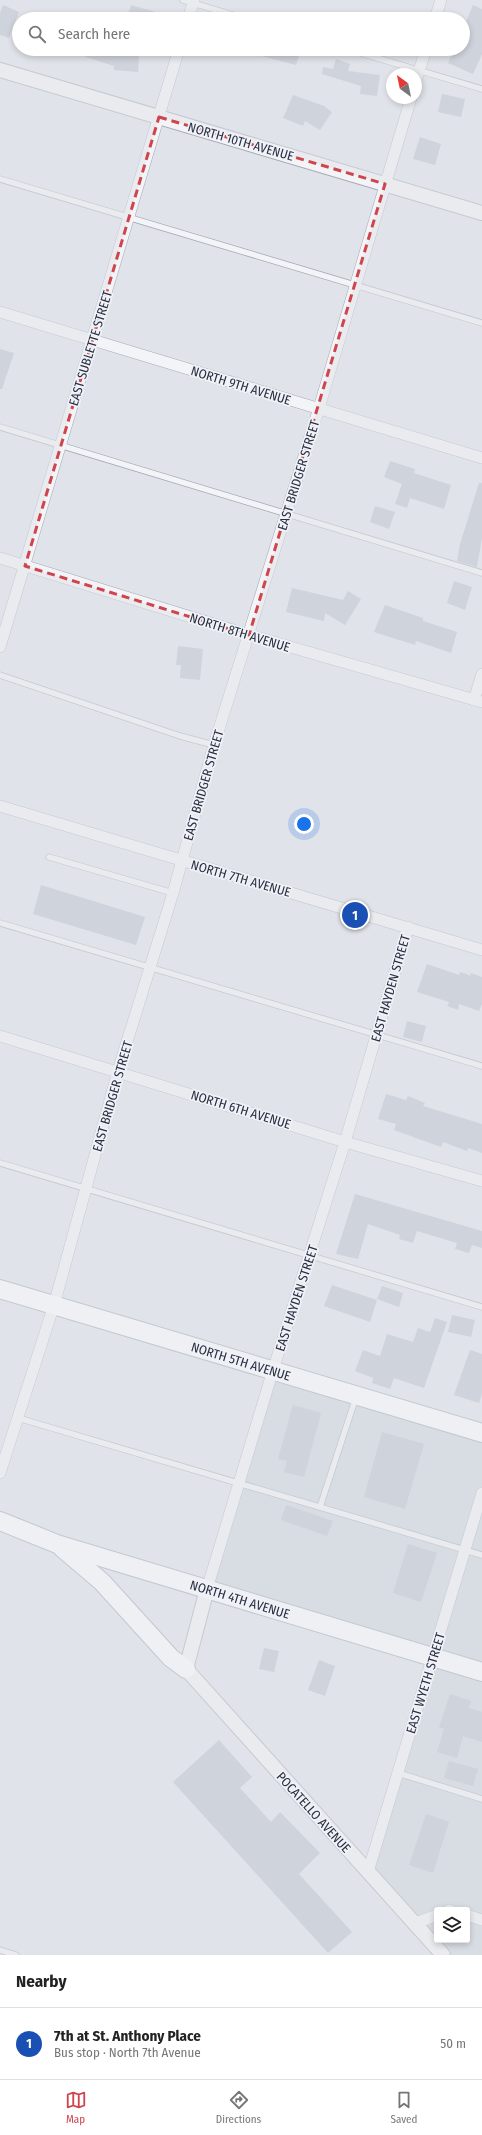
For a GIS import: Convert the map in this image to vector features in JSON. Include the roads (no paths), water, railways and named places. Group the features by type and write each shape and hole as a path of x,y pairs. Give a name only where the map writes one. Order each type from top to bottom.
{"main road":[{"name":"NORTH 5TH AVENUE","path":"0,1289 482,1433"},
{"name":"NORTH 4TH AVENUE","path":"0,1521 57,1544 482,1672"},
{"path":"57,1544 102,1582 171,1658 186,1669"}],"street":[{"path":"437,12 441,0"},
{"path":"189,12 190,1"},
{"name":"EAST SUBLETTE STREET","path":"0,648 177,56"},
{"path":"420,68 424,56"},
{"name":"NORTH 10TH AVENUE","path":"0,70 482,213"},
{"name":"EAST BRIDGER STREET","path":"0,1473 54,1305 118,1071 151,968 214,745 249,635 285,513 319,408 354,285 409,104"},
{"name":"NORTH 9TH AVENUE","path":"0,312 482,458"},
{"name":"NORTH 8TH AVENUE","path":"0,558 249,635 478,701"},
{"path":"478,701 482,674"},
{"name":"NORTH 7TH AVENUE","path":"0,806 482,950"},
{"name":"EAST HAYDEN STREET","path":"186,1669 207,1589 344,1142 408,927"},
{"name":"NORTH 6TH AVENUE","path":"0,1036 118,1071 344,1142 482,1181"},
{"name":"EAST WYETH STREET","path":"368,1872 482,1493"},
{"name":"POCATELLO AVENUE","path":"186,1669 443,1955"},
{"path":"416,1924 434,1916"},
{"path":"470,1916 482,1920"}],"lane":[{"path":"190,1 224,12"},
{"path":"365,56 397,68"},
{"path":"422,77 482,89"},
{"path":"0,179 482,323"},
{"path":"0,427 482,573"},
{"path":"0,675 180,736 214,745"},
{"path":"49,857 173,893"},
{"path":"0,923 482,1066"},
{"path":"0,1163 482,1307"},
{"path":"320,1507 357,1395"},
{"path":"18,1418 482,1555"},
{"path":"398,1774 482,1799"},
{"path":"0,1950 16,1955"}],"place":[{"name":"7th at St. Anthony Place","path":"355,915"}]}
